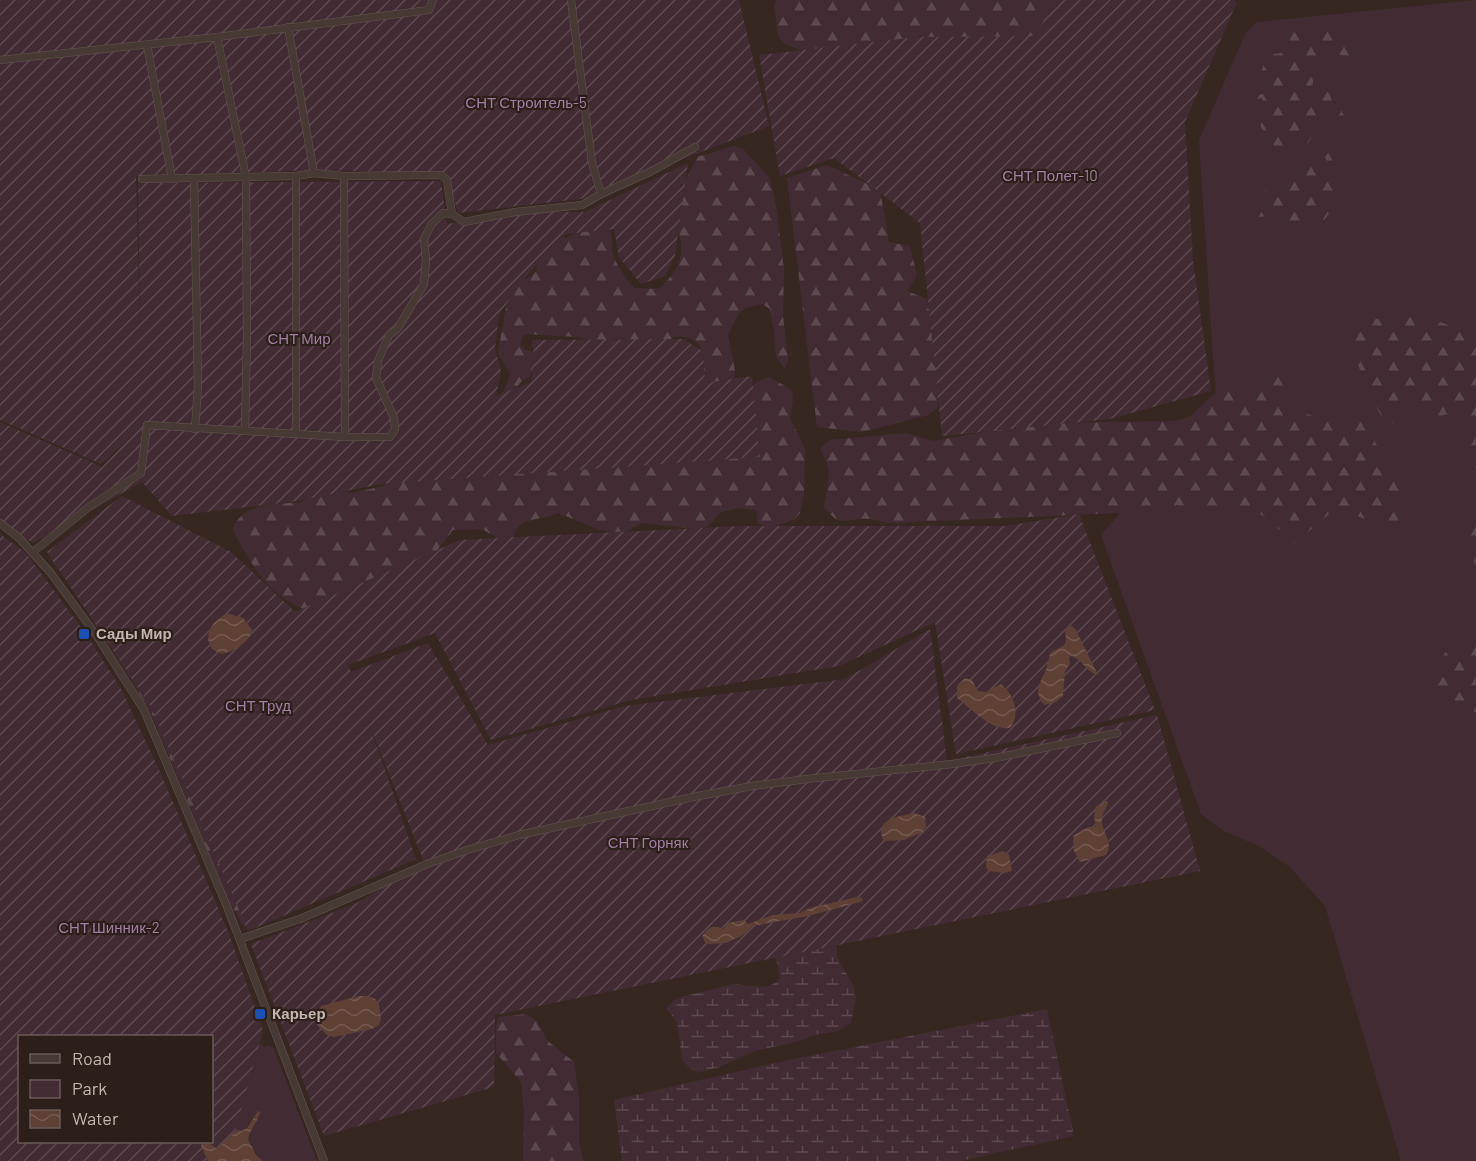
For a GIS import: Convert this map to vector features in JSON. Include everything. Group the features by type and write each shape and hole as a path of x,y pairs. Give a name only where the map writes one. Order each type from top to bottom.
{"street":[{"path":"0,60 217,37 429,10 433,0"},
{"path":"571,0 592,163 601,194"},
{"path":"288,27 314,173"},
{"path":"217,37 246,177 245,431"},
{"path":"147,45 172,179"},
{"path":"33,552 89,507 141,473 147,425 345,437 390,437 395,429 394,418 376,378 378,361 389,335 398,328 424,284 426,260 424,238 431,225 443,213 452,214 464,222 515,212 582,205 696,147"},
{"path":"141,179 296,176 314,173 344,176 441,175 447,180 452,214"},
{"path":"296,176 296,433"},
{"path":"344,176 345,437"},
{"path":"194,178 198,387 195,429"},
{"path":"0,523 19,538 57,580 97,636 144,710 240,939 324,1161"},
{"path":"240,939 300,919 437,860 519,835 693,796 752,786 963,763 1117,733"}],"green space":[{"path":"0,0 739,0 769,126 581,199 458,213 447,174 324,170 136,176 140,330 138,183 441,181 447,224 542,212 585,212 688,163 675,256 665,276 641,284 619,257 614,229 566,234 531,270 499,314 495,349 501,371 496,396 531,382 534,356 532,340 683,339 703,351 705,383 752,376 760,457 381,484 291,502 172,516 142,482 33,543 0,524 0,422 102,467 129,438 101,464 0,420"},
{"path":"776,0 1105,0 1038,36 927,45 922,36 813,54 784,44 778,36 774,5"},
{"name":"СНТ Полет-10","path":"1052,0 1233,0 1237,2 1185,122 1193,260 1211,391 1110,419 942,436 920,223 834,158 780,176 759,55 917,37 1037,36"},
{"path":"1476,0 1476,1161 1401,1161 1325,906 1290,867 1259,846 1225,832 1201,814 1101,535 1216,404 1199,140 1246,32 1257,22"},
{"path":"1330,24 1333,27 1344,26 1349,30 1348,37 1344,40 1345,46 1356,47 1361,53 1358,57 1346,62 1340,55 1328,56 1324,66 1310,70 1314,78 1312,87 1327,84 1331,87 1331,100 1338,104 1347,121 1340,125 1328,121 1314,124 1310,141 1304,147 1294,149 1271,145 1265,140 1267,133 1261,128 1261,123 1275,121 1286,125 1289,122 1262,109 1262,98 1249,105 1232,98 1234,93 1253,91 1259,95 1267,92 1268,83 1261,76 1263,65 1271,55 1280,53 1286,53 1292,62 1296,55 1294,46 1288,40 1295,28 1303,27 1305,31 1318,31 1322,26"},
{"path":"735,146 743,149 770,179 776,206 784,270 783,316 788,360 785,369 776,356 770,309 762,304 745,308 739,313 728,335 735,370 733,389 718,398 704,411 687,412 673,390 672,379 678,367 700,372 703,364 704,356 699,344 680,336 672,337 669,345 661,348 621,338 595,342 577,337 524,334 520,344 525,350 533,352 535,360 530,377 519,384 517,389 528,417 541,440 567,452 576,462 584,466 583,458 588,452 595,450 699,455 739,447 753,440 752,397 755,383 769,377 792,390 790,418 805,449 804,494 800,513 795,519 773,527 758,524 756,510 739,508 721,512 708,526 699,529 642,523 627,531 616,532 600,530 558,513 524,523 515,531 513,539 504,542 482,529 453,530 431,558 414,609 383,631 355,641 344,638 319,616 280,596 264,580 250,561 233,530 241,516 263,506 302,502 312,486 351,493 384,486 418,450 417,434 409,420 385,392 381,369 387,349 424,294 448,293 436,322 442,354 453,355 460,359 462,368 459,394 465,410 475,412 490,409 504,391 510,374 498,353 506,307 516,284 537,271 538,242 546,226 555,228 558,236 566,238 594,224 609,227 613,255 634,288 658,289 672,275 680,258 680,201 693,164 699,156"},
{"path":"1328,153 1343,156 1343,162 1337,172 1338,185 1334,204 1324,220 1274,226 1268,216 1260,217 1255,214 1255,208 1263,204 1266,188 1271,187 1277,180 1291,177 1289,170 1293,166 1328,166 1331,164 1325,157"},
{"path":"827,165 880,190 889,242 910,246 917,275 907,291 927,299 940,383 937,409 928,415 862,432 817,427 787,178"},
{"path":"1412,315 1455,328 1476,345 1476,469 1469,455 1467,426 1461,418 1447,414 1421,424 1419,408 1406,406 1401,419 1389,425 1380,414 1348,343 1352,328 1366,320"},
{"path":"1282,371 1293,410 1321,418 1361,416 1402,492 1405,505 1402,519 1390,527 1335,509 1295,543 1262,515 1249,511 1203,513 1177,505 1152,514 1138,512 889,523 866,518 843,521 833,517 824,507 828,471 820,449 830,440 906,433 933,441 1036,423 1175,421 1190,417 1212,396 1226,390 1240,389 1251,397 1263,391 1269,378"},
{"path":"122,496 231,552 295,612 460,540 742,526 1005,526 1079,514 1155,710 956,754 935,622 839,666 631,700 491,740 435,633 348,665 351,672 428,643 488,745 625,706 845,679 930,629 947,761 1157,715 1200,871 495,1015 494,1087 324,1136 251,944 355,904 424,862 368,721 416,859 248,931 151,707 47,552"},
{"path":"1476,509 1476,566 1464,540 1469,512"},
{"name":"СНТ Шинник-2","path":"0,534 26,553 86,634 121,689 161,774 229,934 263,1030 227,1161 0,1161"},
{"path":"52,555 148,687 248,926 244,927 229,902 150,711 90,613 51,559"},
{"path":"1476,643 1476,713 1467,705 1441,696 1434,683 1432,668 1451,646"},
{"path":"834,939 837,957 853,985 856,997 851,1023 838,1031 755,1051 720,1067 700,1072 691,1070 682,1059 677,1022 666,1008 677,998 734,984 770,986 780,979 775,951"},
{"path":"1047,1009 1074,1136 960,1161 622,1161 614,1100 784,1061"},
{"path":"526,1014 537,1021 548,1041 574,1062 579,1097 579,1140 583,1161 523,1161 524,1108 521,1082 496,1053 496,1027 499,1017"},
{"path":"253,1038 264,1047 267,1045 273,1047 317,1161 263,1161 256,1155 248,1139 252,1126 260,1116 249,1123 247,1128 231,1136 213,1142"}],"water":[{"path":"229,614 243,618 252,630 248,639 240,646 221,654 210,645 209,632 216,621"},
{"path":"1072,626 1098,675 1075,658 1069,657 1070,664 1065,671 1063,696 1056,702 1044,705 1038,692 1039,685 1051,652 1065,645 1065,630"},
{"path":"965,678 972,680 978,691 986,692 1001,684 1006,688 1015,711 1010,728 996,726 957,698 957,686"},
{"path":"1108,802 1102,821 1109,842 1106,855 1080,862 1074,851 1073,836 1088,827 1096,827 1094,817 1096,806"},
{"path":"914,813 925,817 926,827 923,832 904,840 884,841 881,834 885,823 895,817"},
{"path":"1003,851 1009,855 1012,871 1004,873 989,871 986,867 987,856"},
{"path":"857,897 862,898 863,901 808,916 753,926 743,935 726,943 706,944 702,936 712,927 724,929 727,923 744,920 748,924 773,915 800,913 810,908"},
{"path":"359,996 368,996 379,1004 381,1019 379,1025 372,1029 334,1037 327,1035 317,1025 316,1019 321,1006"},
{"path":"258,1111 260,1112 248,1139 256,1155 263,1161 208,1161 202,1143 209,1143 217,1149 237,1130 247,1128"}],"place":[{"name":"Сады Мир","path":"84,634"},
{"name":"Карьер","path":"260,1014"}],"park label":[{"name":"СНТ Строитель-5","path":"526,103"},
{"name":"СНТ Мир","path":"299,339"},
{"name":"СНТ Труд","path":"258,706"},
{"name":"СНТ Горняк","path":"648,843"}]}
